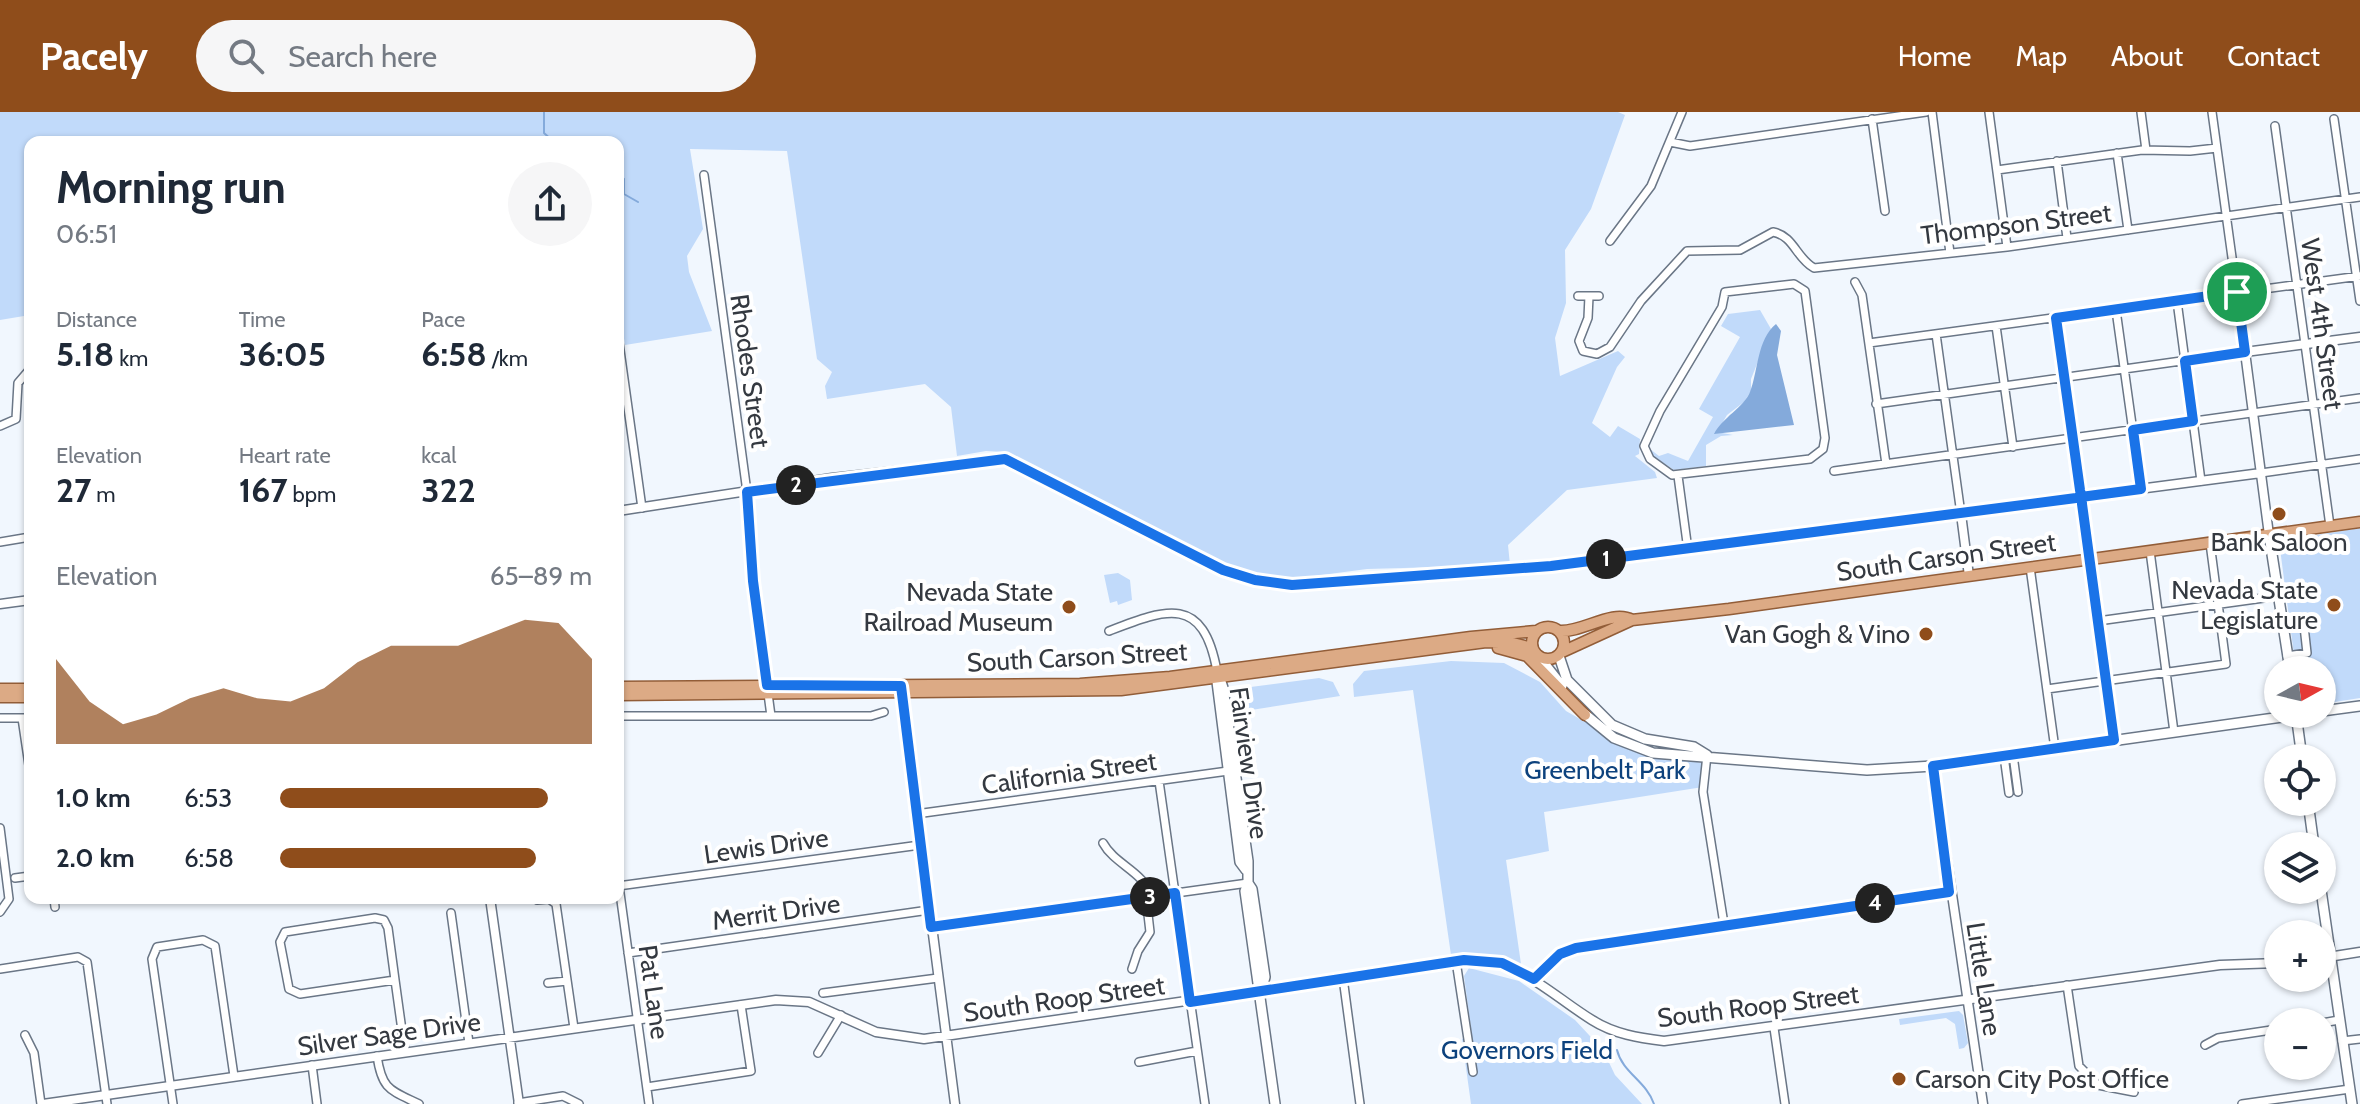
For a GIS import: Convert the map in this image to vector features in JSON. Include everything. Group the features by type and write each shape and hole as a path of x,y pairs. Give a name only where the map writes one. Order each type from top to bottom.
{"main road":[{"name":"South Carson Street","path":"1560,654 1632,620 2360,522"},
{"path":"2269,535 2287,656"},
{"name":"South Carson Street","path":"1618,617 1632,620"},
{"path":"1585,715 1532,648 1536,631 1548,627 1559,631 1580,631 1618,617"},
{"path":"1590,638 1615,623 1618,617"},
{"name":"South Carson Street","path":"624,687 901,690 1218,677 1536,631"},
{"path":"1559,631 1564,644 1560,654 1567,680 1612,725 1645,739 1694,747 1707,755"},
{"name":"South Carson Street","path":"1342,659 1499,642 1532,648"},
{"path":"1433,650 1501,648 1521,653 1585,715 1627,746 1679,757 1707,755 1849,769 1933,766 2264,719"},
{"path":"1540,658 1550,660 1560,654"},
{"name":"Fairview Drive","path":"1218,677 1240,862 1246,870"},
{"name":"Fairview Drive","path":"1218,677 1248,861 1246,904 1275,1104"},
{"path":"0,689 24,689"},
{"name":"South Carson Street","path":"624,695 768,690"},
{"path":"0,697 24,697"},
{"path":"2336,709 2360,706"},
{"path":"2333,992 2352,1104"}],"street":[{"path":"1610,241 1643,200 1682,112"},
{"path":"1670,142 1690,146 1929,112 1950,253"},
{"path":"1989,112 2007,247"},
{"path":"2141,112 2146,150"},
{"path":"2212,112 2269,535"},
{"path":"1872,119 1885,211"},
{"path":"2334,119 2360,301"},
{"name":"West 4th Street","path":"2275,126 2330,526"},
{"path":"1997,170 2146,150 2217,148"},
{"path":"2117,153 2128,230"},
{"path":"2057,161 2067,238"},
{"name":"Rhodes Street","path":"704,175 747,492 753,581 771,716"},
{"name":"Thompson Street","path":"1589,296 1588,318 1579,341 1583,351 1597,354 1610,347 1641,301 1687,251 1740,250 1773,232 1789,238 1802,261 1814,268 2007,247 2360,197"},
{"path":"1869,343 2358,276"},
{"path":"1855,282 1862,295 1886,464"},
{"path":"1801,286 1805,291 1825,438 1823,449 1810,459 1678,476 1650,459 1644,446 1660,411 1722,307 1725,292 1801,286"},
{"path":"1578,296 1599,296"},
{"path":"2177,301 2201,481"},
{"path":"2116,310 2141,489"},
{"path":"2056,318 2114,740"},
{"path":"1996,326 2013,447"},
{"path":"1936,334 1969,576"},
{"path":"1876,404 2360,337"},
{"path":"0,426 16,419 18,383 24,376"},
{"path":"624,387 642,508"},
{"path":"1834,471 2360,398"},
{"path":"624,510 1005,459 1223,570 1288,585 1503,571 1688,550 2360,459"},
{"path":"1678,476 1688,550"},
{"path":"0,542 24,538"},
{"path":"2047,689 2226,664 2210,543"},
{"path":"2150,551 2174,732"},
{"path":"2030,567 2055,749"},
{"path":"2098,621 2278,596"},
{"path":"0,604 24,601"},
{"path":"1109,631 1156,613 1178,612 1203,629 1213,649 1218,677"},
{"path":"2283,628 2304,626 2307,653 2287,656"},
{"path":"901,690 955,1104"},
{"path":"624,716 871,716 884,712"},
{"path":"0,718 24,718"},
{"path":"1707,755 1703,792 1724,924"},
{"path":"2008,756 2013,792"},
{"name":"Little Lane","path":"1933,766 1949,892 1969,1001 1983,1104"},
{"name":"California Street","path":"916,814 1228,771"},
{"path":"1159,781 1205,1104"},
{"path":"0,828 2,863 9,899 0,912"},
{"path":"1103,843 1113,857 1144,881 1148,897 1150,932 1138,951 1132,969"},
{"name":"Lewis Drive","path":"624,885 920,845"},
{"path":"15,878 24,877"},
{"path":"931,927 1248,883"},
{"path":"1534,979 1560,954 1576,948 1949,892"},
{"path":"491,904 518,1103 563,1096 579,1104"},
{"path":"556,904 574,1028"},
{"name":"Pat Lane","path":"621,904 649,1104"},
{"name":"Merrit Drive","path":"628,953 929,910"},
{"path":"451,913 469,1043"},
{"path":"395,980 294,993 286,984 282,936 290,930 379,918 388,928 405,1052"},
{"path":"173,1104 153,950 203,940 213,942 234,1076"},
{"path":"2336,956 2360,952"},
{"path":"0,969 78,957 89,966 106,1099"},
{"path":"1456,961 1473,1072"},
{"name":"South Roop Street","path":"793,1000 841,1015 891,1037 946,1036 1456,961 1502,963 1534,979 1589,1018 1641,1039 1686,1040 2067,985 2242,962 2264,963"},
{"path":"823,993 938,978"},
{"path":"1343,978 1360,1104"},
{"path":"548,983 567,981"},
{"path":"2067,985 2079,1066 2098,1085 2134,1092"},
{"name":"Silver Sage Drive","path":"42,1104 106,1099 234,1076 793,1000"},
{"path":"647,1087 751,1071 741,1005"},
{"path":"818,1053 841,1015"},
{"path":"1774,1028 1785,1104"},
{"path":"2205,1045 2218,1038 2264,1031"},
{"path":"25,1035 34,1053 42,1104"},
{"path":"2342,1041 2360,1039"},
{"path":"1139,1062 1197,1051"},
{"path":"377,1056 380,1077 387,1088 419,1104"},
{"path":"312,1065 317,1104"},
{"path":"2242,1104 2350,1089"}],"green space":[{"path":"0,112 1618,112 1625,115 1591,209 1565,250 1566,303 1555,338 1560,376 1618,351 1625,357 1617,367 1592,423 1610,437 1618,426 1640,439 1639,454 1635,456 1655,472 1657,478 1567,490 1508,545 1510,565 1367,569 1284,580 1233,567 1126,516 1005,452 986,451 957,456 951,407 925,384 827,399 825,386 832,372 817,359 787,151 690,149 703,229 687,256 689,272 712,331 625,345 624,136 24,136 24,316 0,320"},
{"path":"1760,310 1771,329 1751,379 1751,391 1744,402 1727,415 1717,432 1733,435 1721,436 1706,445 1706,466 1674,470 1650,454 1650,449 1659,456 1668,453 1688,461 1713,417 1699,409 1740,337 1721,326 1728,314"},
{"path":"2360,528 2360,698 2336,702 2336,656 2294,656 2279,541"},
{"path":"1118,573 1130,580 1132,600 1118,605 1117,601 1110,603 1104,575"},
{"name":"Greenbelt Park","path":"1451,661 1504,663 1540,682 1566,711 1627,746 1706,764 1703,787 1544,812 1549,851 1506,860 1522,971 1502,963 1452,962 1413,690 1354,697 1353,684 1364,671"},
{"path":"1319,678 1333,682 1340,696 1232,713 1235,689"},
{"name":"Governors Field","path":"1469,968 1519,981 1575,1020 1603,1050 1615,1075 1642,1104 1471,1104 1462,1039 1472,1036 1464,976"},
{"path":"1959,1011 1963,1015 1968,1043 1964,1048 1959,1049 1955,1024 1946,1018 1900,1025 1899,1019"}],"shaded area":[{"path":"1776,324 1781,331 1777,355 1794,425 1714,434 1750,392 1765,338"}],"waterway":[{"path":"544,112 544,133 547,136"},
{"path":"624,179 624,194"},
{"path":"624,194 638,202"},
{"path":"1617,1050 1624,1065 1646,1089 1654,1104"}],"place":[{"name":"Bank Saloon","path":"2279,514"},
{"name":"Nevada State Legislature","path":"2334,605"},
{"name":"Nevada State Railroad Museum","path":"1069,607"},
{"name":"Van Gogh & Vino","path":"1926,634"},
{"name":"Carson City Post Office","path":"1899,1079"}],"route":[{"path":"2237,292 2056,318 2080,492 2081,497 2082,503 2114,740 1933,766 1949,892 1576,948 1560,954 1534,979 1502,963 1476,959 1190,1002 1175,893 931,927 901,707 901,686 767,685 753,581 747,492 832,478 991,458 1005,459 1223,570 1255,580 1288,585 1343,579 1503,571 1774,540 2081,497 2141,489 2133,430 2193,421 2185,361 2245,352 2237,292"}]}
